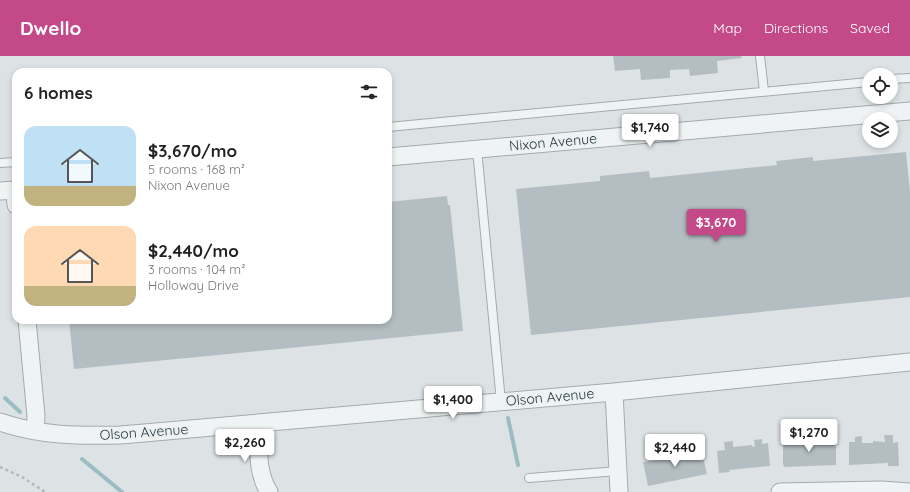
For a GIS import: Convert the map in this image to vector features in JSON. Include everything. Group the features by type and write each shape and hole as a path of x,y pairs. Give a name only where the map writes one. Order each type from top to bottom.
{"street":[{"name":"Nixon Avenue","path":"392,157 910,111"},
{"path":"27,324 36,416 35,431"},
{"name":"Olson Avenue","path":"0,422 21,429 70,436 121,435 614,392 910,362"},
{"path":"614,392 620,492"},
{"path":"258,423 260,469 265,486 269,492"},
{"path":"780,492 881,490 910,492"}],"lane":[{"path":"760,56 764,92"},
{"path":"898,79 910,78"},
{"path":"392,127 862,83"},
{"path":"477,149 502,402"},
{"path":"0,163 12,162"},
{"path":"530,478 618,471"}],"path":[{"path":"0,467 22,477 45,492"}],"building":[{"path":"613,56 741,56 742,58 717,61 718,73 690,76 689,69 670,70 670,78 641,80 640,69 615,71"},
{"path":"906,152 910,192 910,297 531,335 516,189 600,181 600,176 649,171 650,178 777,165 776,161 813,157 813,161"},
{"path":"447,196 448,205 450,205 463,331 74,369 69,324 392,324 392,202"},
{"path":"884,435 893,435 893,443 898,442 899,466 888,466 888,463 849,465 849,442 855,442 855,437 862,436 862,443 873,443 873,441 885,442"},
{"path":"820,438 830,438 830,442 836,442 836,465 784,467 783,444 790,443 790,439 801,439 801,443 820,442"},
{"path":"762,439 762,444 768,443 770,466 729,470 730,472 719,473 717,451 725,450 724,442 733,441 733,447 752,445 752,447 755,446 754,440"},
{"path":"694,447 696,454 702,453 707,474 648,486 643,462 661,460 660,455 669,453 670,457 683,454 684,458 689,456 688,449"}],"waterway":[{"path":"5,398 20,412"},
{"path":"508,418 518,465"},
{"path":"82,459 122,492"}]}
